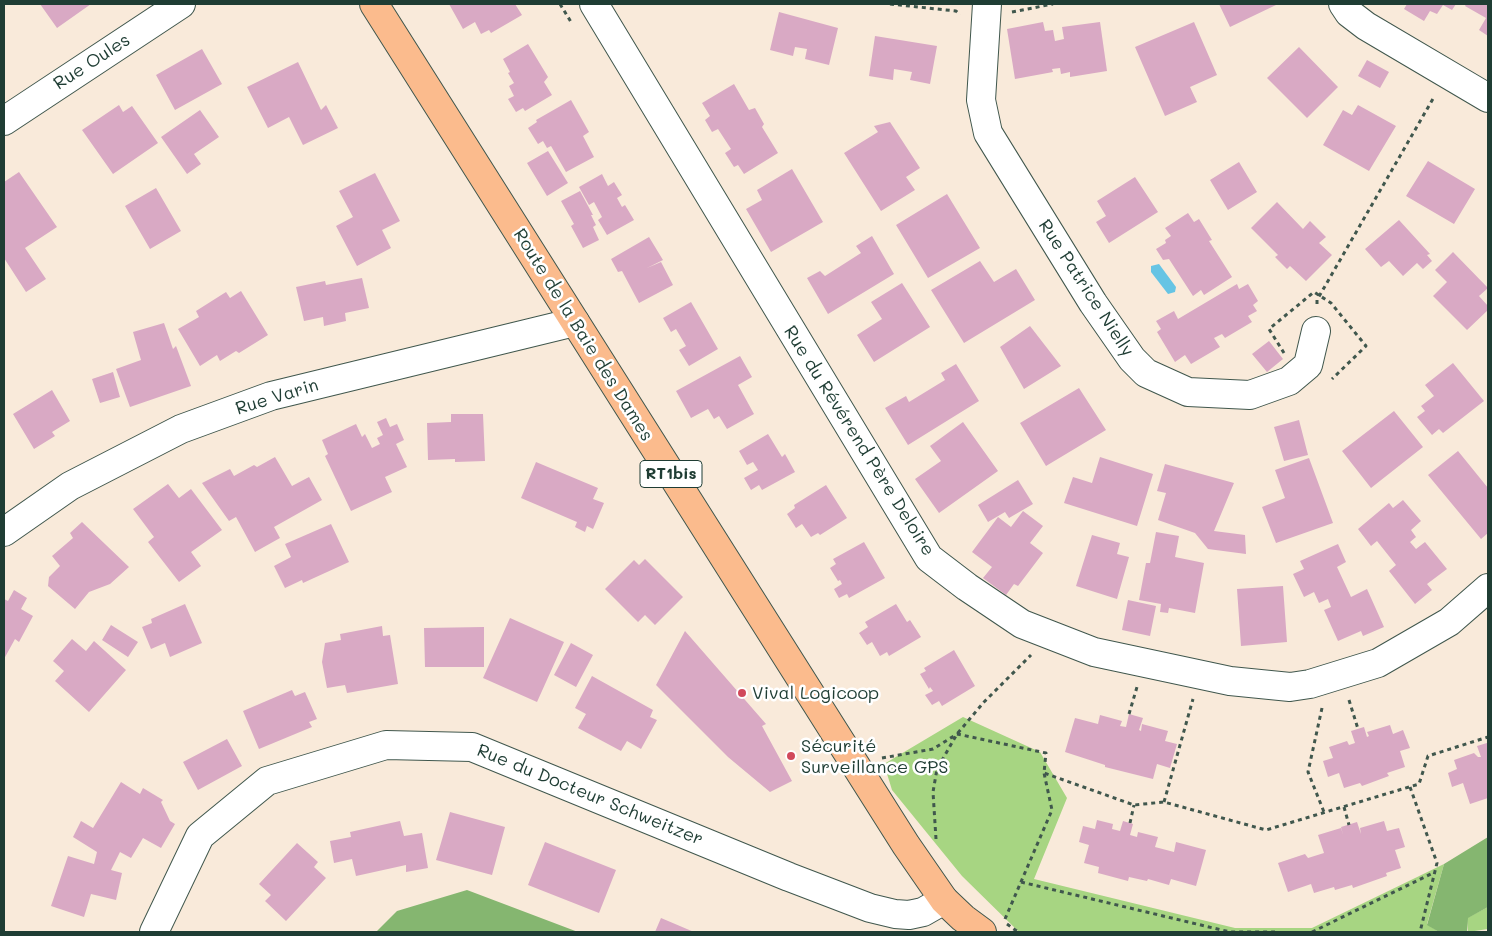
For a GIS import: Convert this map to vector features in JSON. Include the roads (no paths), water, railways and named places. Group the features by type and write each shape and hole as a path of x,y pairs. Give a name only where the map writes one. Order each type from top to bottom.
{"main road":[{"name":"Route de la Baie des Dames","path":"374,4 906,845 944,900 963,918 982,932"}],"street":[{"name":"Rue Oules","path":"4,121 181,4"},
{"name":"Rue du Révérend Père Deloire","path":"594,4 929,558 966,587 1022,624 1094,652 1230,681 1290,687 1310,684 1378,663 1449,622 1488,588"},
{"path":"1343,4 1349,13 1366,26 1488,98"},
{"name":"Rue Patrice Nielly","path":"996,9 981,100 988,133 1088,294 1132,359 1146,373 1188,392 1250,395 1290,381 1308,365 1316,331"},
{"name":"Rue Varin","path":"4,532 78,482 181,430 271,396 574,322"},
{"name":"Rue du Docteur Schweitzer","path":"154,932 200,836 267,781 386,745 472,747 789,877 870,908 895,914 909,914 923,912 944,900"}],"water":[{"path":"1159,264 1176,287 1175,292 1168,294 1151,272 1151,266"}],"place":[{"name":"Vival Logicoop","path":"742,693"},
{"name":"Sécurité Surveillance GPS","path":"791,756"}]}
